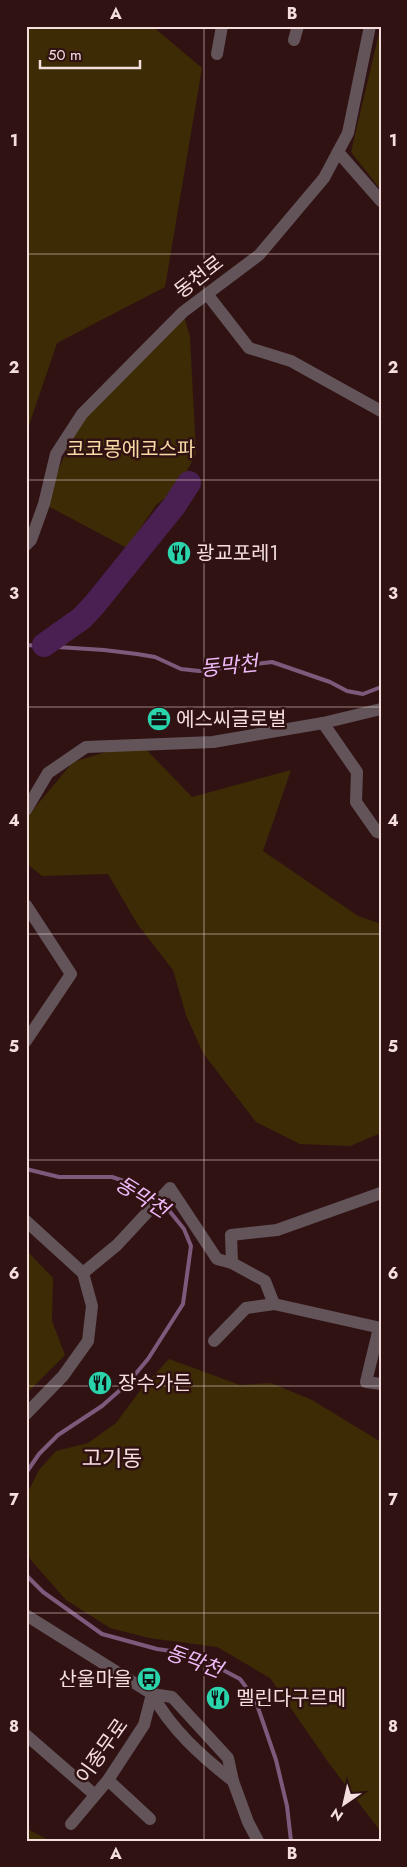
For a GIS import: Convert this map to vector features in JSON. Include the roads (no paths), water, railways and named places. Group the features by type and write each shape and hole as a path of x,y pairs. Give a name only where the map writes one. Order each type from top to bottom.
{"street":[{"path":"216,54 222,26"},
{"path":"294,40 298,26"},
{"name":"동천로","path":"26,545 31,540 44,504 56,454 82,414 183,312 259,255 324,178 348,133 370,26"},
{"path":"338,152 348,161 381,201"},
{"path":"207,294 249,348 291,361 381,411"},
{"path":"26,810 48,773 86,747 213,742 323,723 381,709"},
{"path":"323,723 357,772 356,802 377,832 381,833"},
{"path":"26,905 71,974 26,1041"},
{"path":"83,1273 117,1245 170,1188 217,1260 232,1263 265,1281 274,1304"},
{"path":"232,1263 231,1236 277,1230 381,1193"},
{"path":"26,1221 83,1273 92,1306 88,1341 63,1376 26,1414"},
{"path":"214,1341 246,1308 274,1304 380,1328 366,1382 381,1384"},
{"path":"26,1615 152,1694 172,1697 228,1758 233,1780 248,1822 258,1841"},
{"path":"152,1694 166,1718 199,1754 233,1780"},
{"name":"이종무로","path":"71,1824 108,1780 144,1724 152,1694"},
{"path":"26,1735 95,1795"},
{"path":"108,1780 150,1819"}],"waterway":[{"name":"동막천","path":"44,645 82,618 95,604 174,506 189,483"},
{"name":"동막천","path":"26,645 137,654 155,657 181,669 199,671 272,662 330,682 347,691 363,694 381,687"},
{"name":"동막천","path":"26,1169 59,1177 112,1177 127,1182 167,1208 184,1229 191,1246 183,1304 148,1359 127,1384 102,1406 58,1435 39,1454 26,1473"},
{"name":"동막천","path":"26,1575 43,1592 102,1634 157,1649 185,1653 204,1660 240,1679 255,1699 276,1760 287,1806 291,1841"}],"place":[{"name":"광교포레1","path":"179,553"},
{"name":"에스씨글로벌","path":"159,719"},
{"name":"장수가든","path":"100,1383"},
{"name":"산울마을","path":"149,1679"},
{"name":"멜린다구르메","path":"218,1698"}],"district":[{"name":"고기동","path":"112,1458"}],"park label":[{"name":"코코몽에코스파","path":"131,449"}]}
